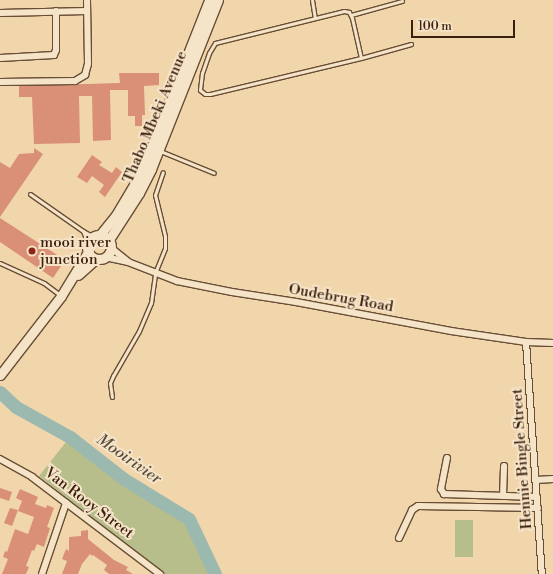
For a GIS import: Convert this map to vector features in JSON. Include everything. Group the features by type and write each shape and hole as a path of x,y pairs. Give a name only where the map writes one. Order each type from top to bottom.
{"main road":[{"name":"Thabo Mbeki Avenue","path":"0,375 61,296 72,280 92,242 116,215 141,173 209,0"},
{"name":"Thabo Mbeki Avenue","path":"72,280 100,258 139,193 159,151 218,0"},
{"path":"92,242 109,244"},
{"path":"92,242 100,258"}],"street":[{"path":"0,82 75,81 82,78 86,72 88,64 87,0"},
{"path":"0,58 51,56 56,53 56,11"},
{"path":"0,13 87,11"},
{"name":"Oudebrug Road","path":"109,244 128,262"},
{"name":"Oudebrug Road","path":"100,258 128,262 177,281 232,292 296,302 451,331 526,342 553,343"},
{"name":"Hennie Bingle Street","path":"526,342 542,574"},
{"path":"448,458 441,489 444,494 537,496"},
{"name":"Van Rooy Street","path":"0,459 32,477 160,574"},
{"path":"503,496 504,466"},
{"path":"536,480 553,479"},
{"path":"42,574 66,503"},
{"path":"399,538 412,510 418,506 538,508"}],"lane":[{"path":"312,0 315,18"},
{"path":"351,15 402,1"},
{"path":"361,58 351,15 344,11 215,43 209,53 202,73 200,90 205,94 210,94 361,58 411,44"},
{"path":"159,151 214,173"},
{"path":"112,397 110,383 112,376 139,331 151,303 155,273 165,248 165,241 155,195 163,172"},
{"path":"30,194 83,231 92,242"},
{"path":"83,231 92,242"},
{"path":"0,264 44,283 61,296"}],"green space":[{"path":"70,437 124,479 189,519 215,574 163,574 39,476"},
{"path":"455,520 473,520 473,557 455,557"}],"building":[{"path":"119,73 159,73 159,85 144,86 145,115 142,115 142,126 135,126 135,116 128,116 128,90 110,90 111,140 93,141 92,96 79,96 80,143 34,144 32,97 19,97 19,86 120,83"},
{"name":"mooi river junction","path":"34,148 43,154 0,217 0,162 10,168 19,154 34,153"},
{"path":"92,155 102,162 99,165 112,173 116,167 122,172 105,197 99,192 104,185 92,176 87,183 77,177"},
{"name":"mooi river junction","path":"0,218 65,260 53,278 0,242"},
{"path":"0,488 12,492 9,501 0,498"},
{"path":"20,489 38,497 35,504 46,508 47,505 54,508 47,527 50,528 44,547 37,544 34,551 32,550 26,566 29,567 26,574 2,574 8,559 3,557 5,551 7,552 15,529 28,534 34,517 18,511 22,501 16,498"},
{"path":"10,508 18,510 12,526 4,523"},
{"path":"88,530 88,539 114,560 128,567 126,570 133,574 109,574 104,570 107,565 90,554 82,564 78,574 62,574 67,561 62,559 66,549 69,551 69,537 81,536 81,531"}],"waterway":[{"name":"Mooirivier","path":"0,392 16,407 70,437 124,479 189,519 215,574"}],"place":[{"name":"mooi river junction","path":"32,251"}]}
